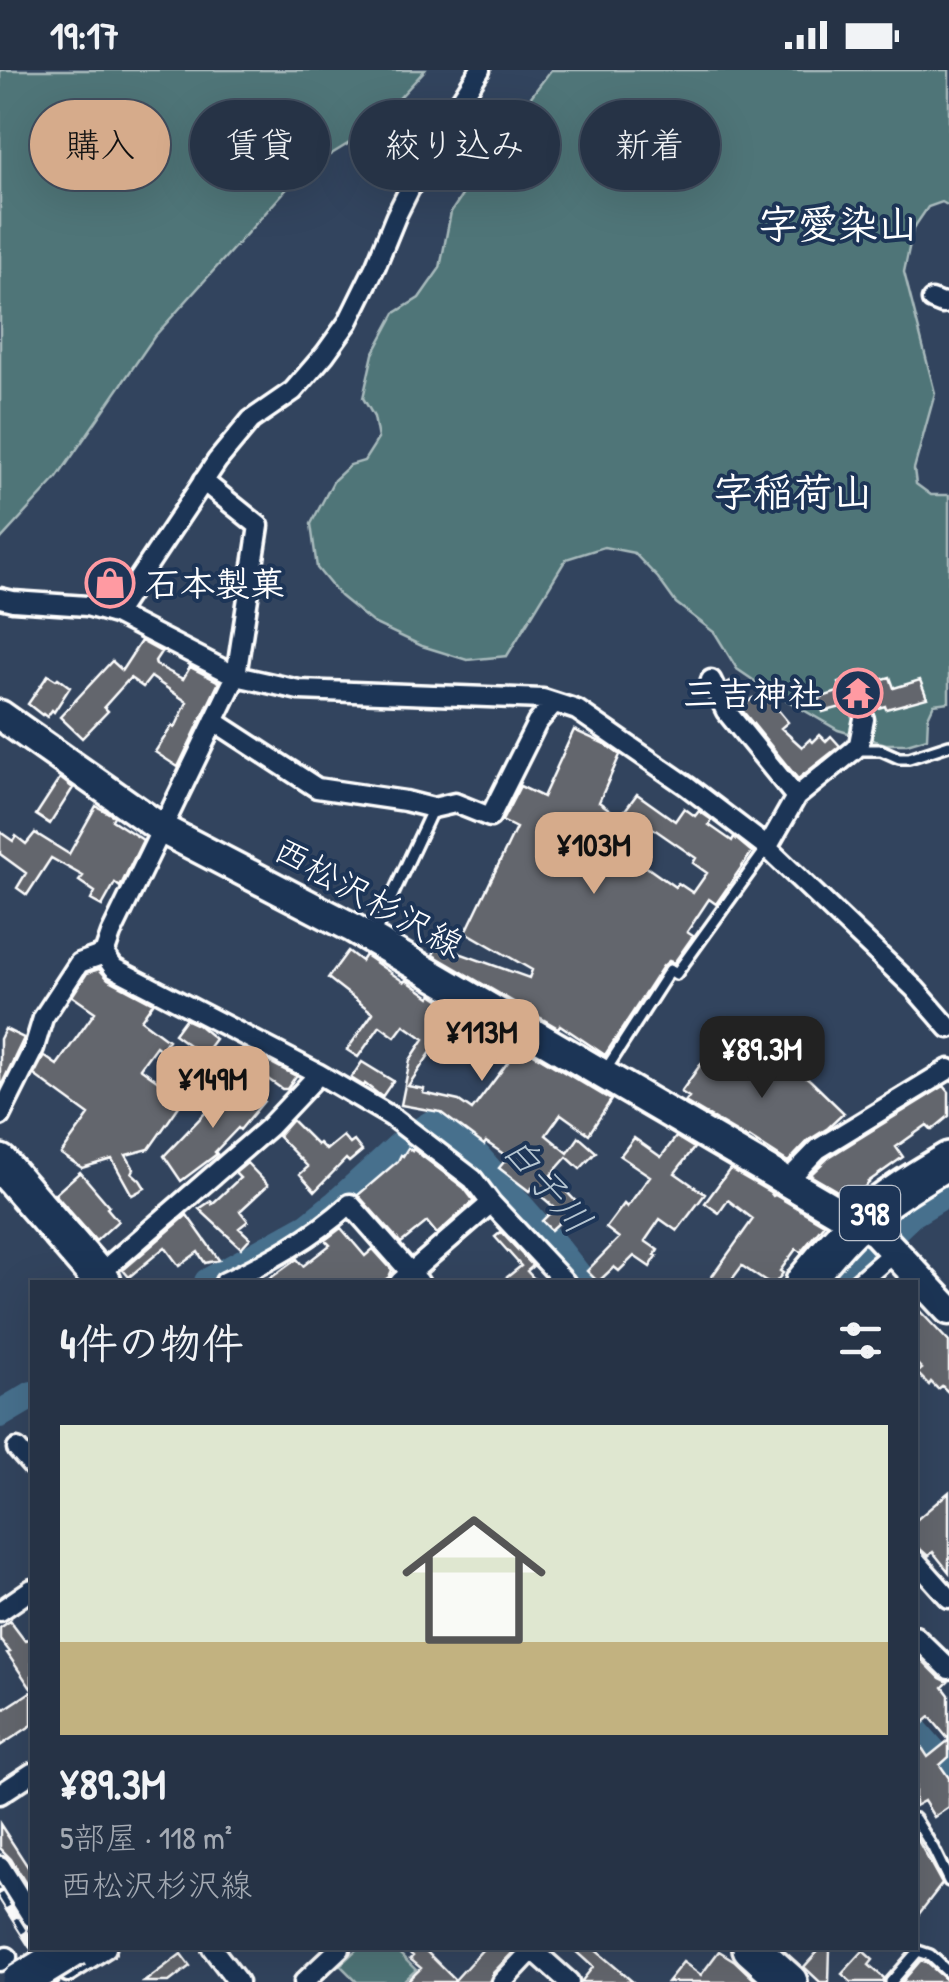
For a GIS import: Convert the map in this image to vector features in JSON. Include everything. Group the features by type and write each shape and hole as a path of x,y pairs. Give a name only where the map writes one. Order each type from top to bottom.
{"highway":[{"name":"398","path":"806,1280 837,1243 880,1238 884,1201 949,1160"},
{"path":"2,1170 100,1279"},
{"path":"753,1950 789,1982"},
{"path":"9,1967 72,1967"}],"main road":[{"name":"西松沢杉沢線","path":"0,715 162,829 372,939 880,1238 949,1310"}],"street":[{"path":"114,614 203,481 251,420 293,391 348,322 435,139 480,70"},
{"path":"104,954 236,676 260,526 203,481"},
{"path":"0,598 87,606 114,614 236,676 299,690 543,699 577,710 687,786 766,848 914,989 949,1028"},
{"path":"712,680 726,712 796,797"},
{"path":"214,722 317,788 433,808 455,804 490,817 536,724 554,703"},
{"path":"766,848 796,797 859,744 864,719"},
{"path":"104,954 114,968 319,1074 392,1118 473,1179 562,1280"},
{"path":"0,1116 34,1048 43,1018 79,963 104,954"},
{"path":"787,1181 818,1149 949,1069"},
{"path":"100,1279 269,1127 319,1074"},
{"path":"228,1280 271,1260 324,1227 350,1204 410,1279 491,1202"},
{"path":"860,1280 880,1238"},
{"path":"17,1449 30,1464"},
{"path":"918,1563 949,1598"},
{"path":"0,1612 30,1590"},
{"path":"918,1639 949,1669"},
{"path":"0,1794 30,1774"},
{"path":"0,1866 30,1913"},
{"path":"72,1967 102,1950"},
{"path":"214,1950 238,1982"},
{"path":"304,1982 338,1950"},
{"path":"502,1982 531,1950"},
{"path":"535,1950 569,1982"}],"lane":[{"path":"854,750 881,750 909,758 949,745"},
{"path":"372,939 433,808"},
{"path":"604,1073 670,970 676,974 766,848"},
{"path":"918,1825 949,1881"},
{"path":"891,1982 918,1951 930,1955 949,1973"}],"green space":[{"path":"0,70 425,70 397,100 350,100 350,143 330,155 330,100 190,100 190,190 286,190 154,337 57,478 0,540"},
{"path":"551,70 949,70 949,206 942,202 928,207 913,229 904,272 935,393 914,469 916,484 931,495 949,495 949,702 934,704 928,717 927,738 907,744 886,744 838,730 759,684 737,669 715,633 676,603 634,553 604,547 566,559 507,656 467,660 422,646 373,623 340,596 317,568 311,524 334,480 350,465 364,461 378,439 374,417 363,398 373,354 395,313 419,298 440,268 451,212 466,190 560,190 560,100 528,100"},
{"path":"356,1950 396,1950 416,1970 403,1982 357,1982 340,1965"}],"building":[{"path":"141,641 161,652 156,665 183,679 190,667 219,682 178,767 155,752 172,726 175,728 187,702 151,677 143,687 130,678 104,707 108,711 82,738 60,717 112,661 122,670"},
{"path":"48,675 70,687 47,717 28,704"},
{"path":"890,677 894,688 920,680 927,698 886,709 864,707 874,698 823,712 819,698 841,691 839,683 863,679 866,684"},
{"path":"733,680 745,704 753,698 766,702 769,699 788,722 781,728 802,747 820,735 826,741 831,736 840,746 798,779 737,704 726,683"},
{"path":"574,730 620,755 599,802 620,817 637,794 675,821 684,808 695,816 699,811 712,820 709,825 732,841 734,837 752,852 716,904 709,899 687,932 693,936 691,939 674,963 669,961 663,966 605,1055 560,1025 558,1028 433,955 437,945 529,978 532,970 466,932 516,828 502,821 520,786 543,797","holes":["651,827 696,858 693,863 707,873 693,893 678,883 675,887 628,854"]},
{"path":"60,778 73,788 50,824 36,815"},
{"path":"96,806 143,840 120,887 115,883 102,906 91,900 95,892 79,881 83,876 51,858 27,895 17,888 26,873 0,854 0,832 13,841 16,836 26,844 35,833 69,854"},
{"path":"348,951 361,961 365,955 404,982 430,997 432,994 471,1024 445,1061 431,1052 408,1086 459,1101 472,1110 520,1046 611,1100 589,1134 561,1114 546,1135 568,1153 579,1137 596,1152 580,1169 567,1157 551,1175 579,1205 551,1230 542,1221 555,1208 499,1168 508,1157 486,1142 484,1145 440,1112 401,1105 410,1060 424,1039 404,1025 395,1037 380,1026 358,1057 347,1050 373,1013 328,978"},
{"path":"99,969 108,979 153,1003 141,1020 168,1040 161,1050 156,1046 140,1068 184,1099 149,1149 126,1155 134,1169 132,1173 145,1188 132,1195 112,1159 82,1168 61,1154 89,1115 34,1075 44,1056 57,1065 95,1012 72,996 87,973"},
{"path":"185,1019 215,1039 203,1055 174,1034"},
{"path":"5,1029 24,1038 0,1088 0,1039"},
{"path":"749,1033 763,1043 744,1068 763,1082 780,1058 844,1113 788,1162 685,1102 689,1097 681,1092 708,1054 724,1066"},
{"path":"252,1053 296,1076 287,1089 245,1063"},
{"path":"362,1062 393,1081 382,1097 351,1078"},
{"path":"245,1080 264,1101 217,1154 181,1181 164,1156 210,1108 214,1113"},
{"path":"944,1086 949,1092 949,1116 932,1130 927,1125 896,1147 903,1157 851,1199 810,1175 829,1157"},
{"path":"292,1120 326,1150 343,1136 362,1151 349,1162 346,1159 315,1191 300,1174 308,1167 278,1136"},
{"path":"676,1137 694,1148 675,1173 705,1194 677,1231 660,1219 645,1241 658,1250 650,1267 634,1256 619,1271 614,1267 596,1280 587,1271 619,1238 606,1228 650,1176 620,1156 634,1138 661,1157"},
{"path":"408,1148 464,1188 474,1201 437,1234 427,1222 401,1243 358,1195"},
{"path":"247,1163 268,1185 240,1211 248,1221 239,1228 250,1238 241,1248 199,1209 211,1201 212,1204 240,1178 235,1173"},
{"path":"730,1169 824,1224 801,1252 796,1249 778,1280 763,1280 742,1266 732,1280 709,1280 753,1219 728,1200 719,1213 705,1203"},
{"path":"80,1172 118,1221 96,1241 55,1194"},
{"path":"187,1215 219,1260 205,1263 198,1252 179,1266 165,1247 129,1277 123,1270"},
{"path":"341,1228 365,1256 373,1249 392,1270 389,1277 268,1280 297,1259 303,1266 330,1245 325,1240"},
{"path":"501,1232 533,1266 527,1271 535,1280 504,1280 521,1266 495,1237"},
{"path":"918,1309 949,1342 949,1393 942,1386 938,1389 931,1382 929,1385 918,1374 922,1369 918,1365"},
{"path":"949,1492 949,1572 933,1552 928,1556 918,1549 918,1518"},
{"path":"10,1621 25,1641 30,1637 30,1687 7,1653 10,1652 0,1639 0,1628"},
{"path":"918,1656 948,1682 943,1687 949,1695 949,1740 930,1717 918,1727"},
{"path":"30,1692 30,1726 0,1746 0,1712"},
{"path":"949,1740 949,1757 940,1765 949,1778 949,1807 934,1817 924,1801 918,1804 918,1742 928,1757"},
{"path":"0,1824 30,1870 30,1891 11,1859 0,1848"},
{"path":"918,1841 942,1884 918,1915"},
{"path":"406,1950 425,1950 455,1980 482,1950 514,1951 489,1982 407,1982 421,1968 410,1959 413,1956"},
{"path":"574,1950 595,1950 633,1982 581,1982 593,1967"},
{"path":"819,1950 830,1950 829,1982 820,1982 804,1967"},
{"path":"719,1951 757,1982 667,1982 683,1962 701,1975"},
{"path":"863,1951 873,1960 869,1965 884,1978 883,1982 851,1982 842,1974"},
{"path":"181,1954 190,1966 169,1982 144,1982"},
{"path":"921,1960 926,1962 949,1982 902,1982"}],"waterway":[{"name":"白子川","path":"212,1280 309,1226 405,1141 432,1124 456,1136 472,1151 581,1280"},
{"name":"白子川","path":"842,1280 911,1214 949,1191"},
{"name":"白子川","path":"0,1414 30,1396"},
{"path":"918,1734 949,1770"}],"railway":[{"path":"0,1894 30,1942"},
{"path":"35,1950 56,1982"}],"place":[{"name":"石本製菓","path":"110,583"},
{"name":"三吉神社","path":"858,693"}],"district":[{"name":"字愛染山","path":"838,223"},
{"name":"字稲荷山","path":"793,491"}]}
